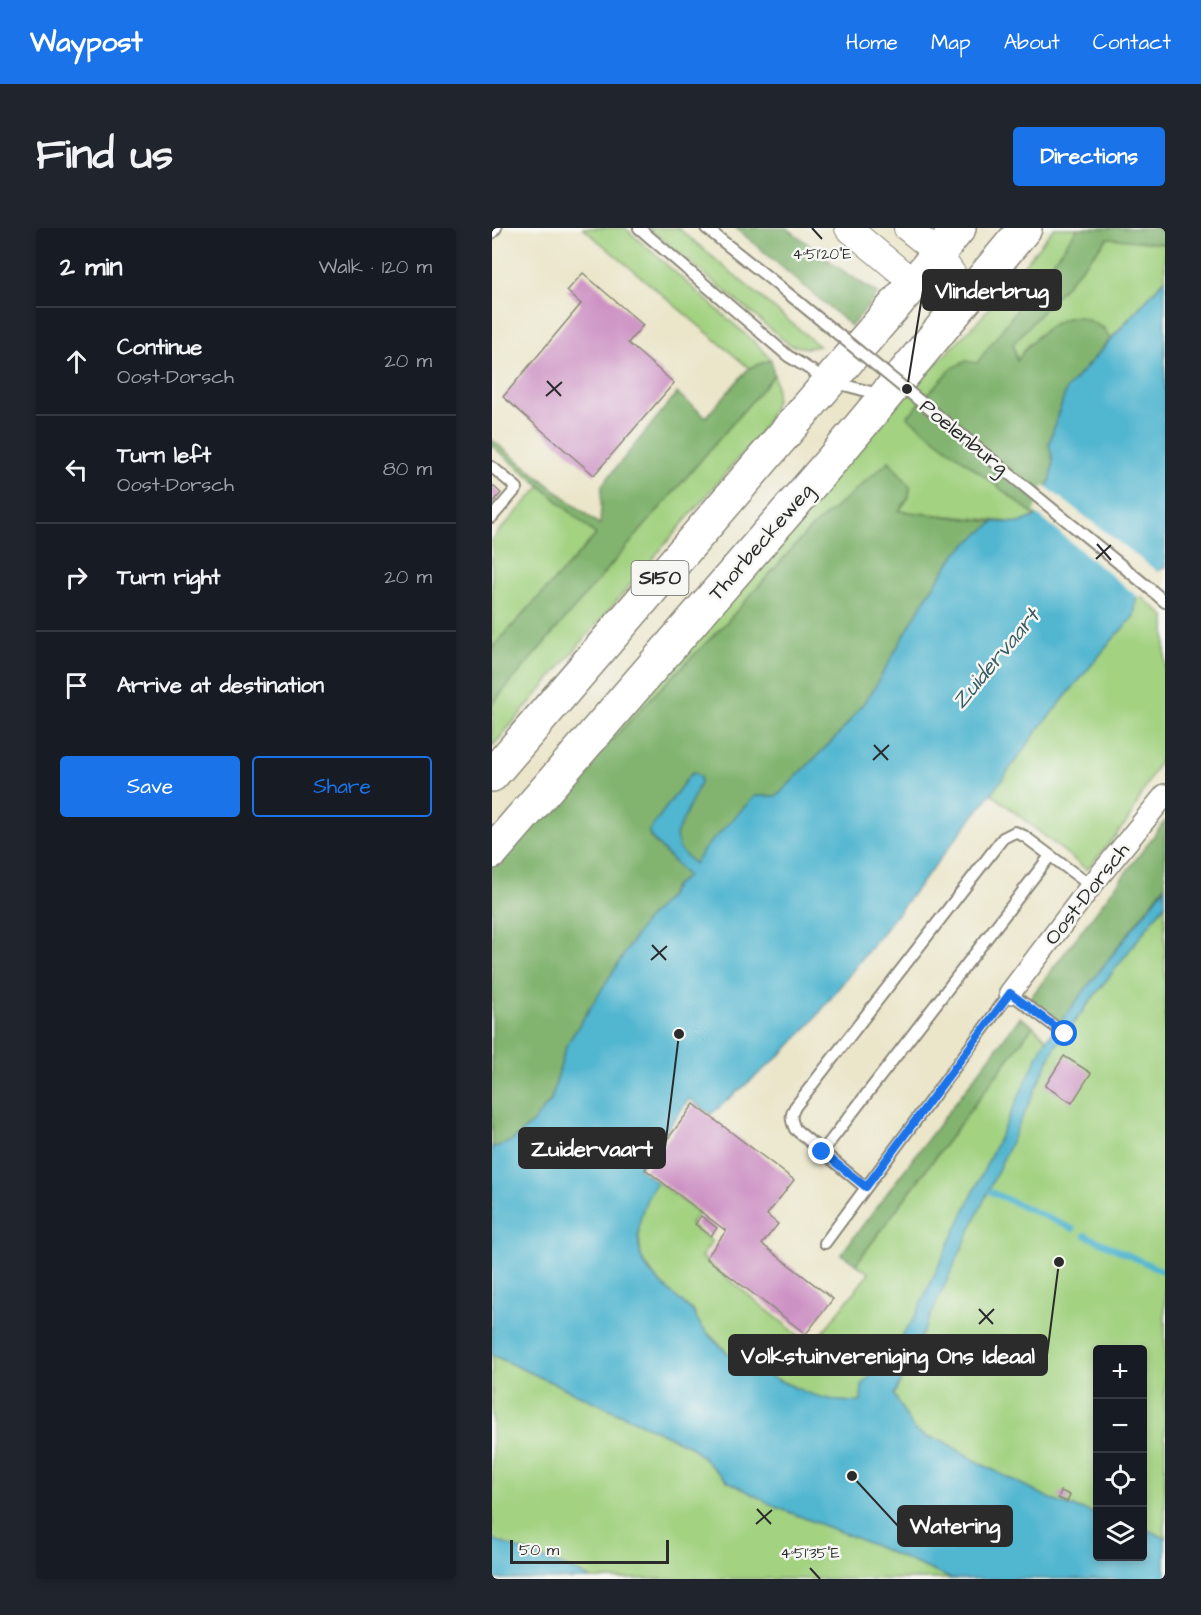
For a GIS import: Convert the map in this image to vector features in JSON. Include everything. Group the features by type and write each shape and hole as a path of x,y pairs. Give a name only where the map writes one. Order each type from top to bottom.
{"main road":[{"name":"S150","path":"492,775 959,228"},
{"name":"Thorbeckeweg","path":"492,852 886,396 1025,228"}],"street":[{"path":"848,228 914,283 969,298"},
{"path":"907,228 938,253 969,298"},
{"name":"Oost-Dorsch","path":"1010,993 1091,886 1165,795"}],"lane":[{"path":"492,233 496,228"},
{"path":"639,228 788,356 829,381 886,396"},
{"name":"Poelenburg","path":"706,228 1165,602"},
{"path":"492,467 517,488 492,517"},
{"path":"866,1187 795,1128 791,1121 791,1114 795,1107 1003,838 1015,832 1024,836 1091,886"},
{"path":"822,1152 1050,856"},
{"path":"1010,993 1061,1031"},
{"name":"Oost-Dorsch","path":"825,1242 1010,993"}],"green space":[{"path":"583,228 625,228 762,349 771,360 749,368"},
{"path":"649,228 678,228 819,346 807,348 790,345"},
{"path":"736,228 787,228 836,266 878,294 851,326"},
{"path":"1054,228 1078,228 977,363 907,416 1036,516 1020,523 898,511 909,497 910,486 889,461 808,531 724,625 655,694 492,867 889,412 980,319"},
{"path":"1078,228 1165,228 1165,244 1108,238 1013,344 1017,361 1035,339 1051,326 1077,317 1104,329 1110,339 1066,390 1049,444 1053,461 1051,479 1036,516 907,417 952,368 966,361 977,363"},
{"path":"1109,237 1165,244 1165,279 1110,339 1104,328 1078,317 1070,317 1043,332 1027,347 1017,362 1013,344"},
{"path":"771,360 774,375 492,704 492,648 596,535 492,446 492,440 600,525 602,485 677,393 706,417 749,368"},
{"path":"774,375 776,400 759,434 492,747 492,704"},
{"path":"889,461 910,486 909,497 899,511 994,522 956,553 925,599 872,692 841,732 777,796 755,796 705,848 694,864 679,849 676,835 700,783 692,773 686,780 649,831 650,837 687,876 675,886 666,900 645,921 566,1046 551,1100 533,1122 512,1141 499,1147 492,1147 492,867 655,694 724,625 808,531"},
{"path":"541,486 596,535 492,648 492,539"},
{"path":"1139,595 1165,616 1165,751 1128,820 1087,870 991,793 1037,731 1134,616 1136,599"},
{"path":"1165,821 1165,885 1056,1028 1025,1005"},
{"path":"1165,904 1165,1538 1147,1530 1147,1345 1093,1345 1093,1513 1057,1502 981,1464 943,1441 926,1437 914,1430 894,1395 862,1387 861,1402 842,1403 820,1399 734,1359 700,1325 693,1310 676,1299 654,1276 641,1257 638,1224 647,1194 657,1182 699,1213 690,1224 712,1242 701,1257 812,1346 869,1273 856,1264 1033,1026 1055,1047"},
{"path":"1020,1017 1033,1026 856,1264 841,1254"},
{"path":"492,1355 690,1446 726,1480 776,1507 952,1579 591,1579 492,1539"}],"water":[{"path":"1165,279 1165,568 1159,570 1136,599 1134,616 1037,731 1001,781 813,1021 782,1054 711,1114 689,1099 639,1168 657,1182 647,1198 638,1236 641,1256 655,1278 692,1311 711,1337 739,1362 797,1389 821,1397 861,1402 862,1386 912,1322 1044,1043 1165,887 1165,904 1055,1047 894,1395 914,1430 926,1437 943,1441 981,1464 1057,1502 1093,1513 1093,1561 1147,1561 1147,1530 1165,1538 1165,1579 952,1579 776,1507 726,1480 690,1446 492,1355 492,1147 512,1141 551,1101 566,1046 645,921 666,900 675,886 687,876 650,836 649,831 686,780 692,773 700,777 700,783 676,835 679,849 694,864 705,848 755,796 777,796 841,732 872,692 925,599 956,553 994,522 1020,523 1036,516 1051,479 1053,461 1049,444 1066,390"},
{"path":"492,1539 578,1572 591,1579 492,1579"}],"pier":[{"path":"1044,485 1159,573 1139,598 1034,512"}],"building":[{"path":"583,273 643,325 628,343 674,383 594,475 503,397 581,304 567,291"},
{"path":"492,485 501,493 492,504"},
{"path":"1064,1056 1091,1073 1072,1103 1045,1086"},
{"path":"694,1104 794,1180 767,1215 778,1224 762,1244 833,1299 806,1334 706,1258 726,1231 645,1169"},
{"path":"701,1216 717,1228 711,1236 695,1224"},
{"path":"1061,1491 1070,1495 1067,1502 1058,1498"}],"waterway":[{"path":"991,1192 1073,1229"},
{"path":"1085,1235 1165,1272"}],"place":[{"name":"Vlinderbrug","path":"907,389"},
{"name":"Zuidervaart","path":"679,1034"},
{"name":"Volkstuinvereniging Ons Ideaal","path":"1059,1262"},
{"name":"Watering","path":"852,1476"}],"route":[{"path":"822,1152 866,1187 1010,993 1065,1034"}]}
